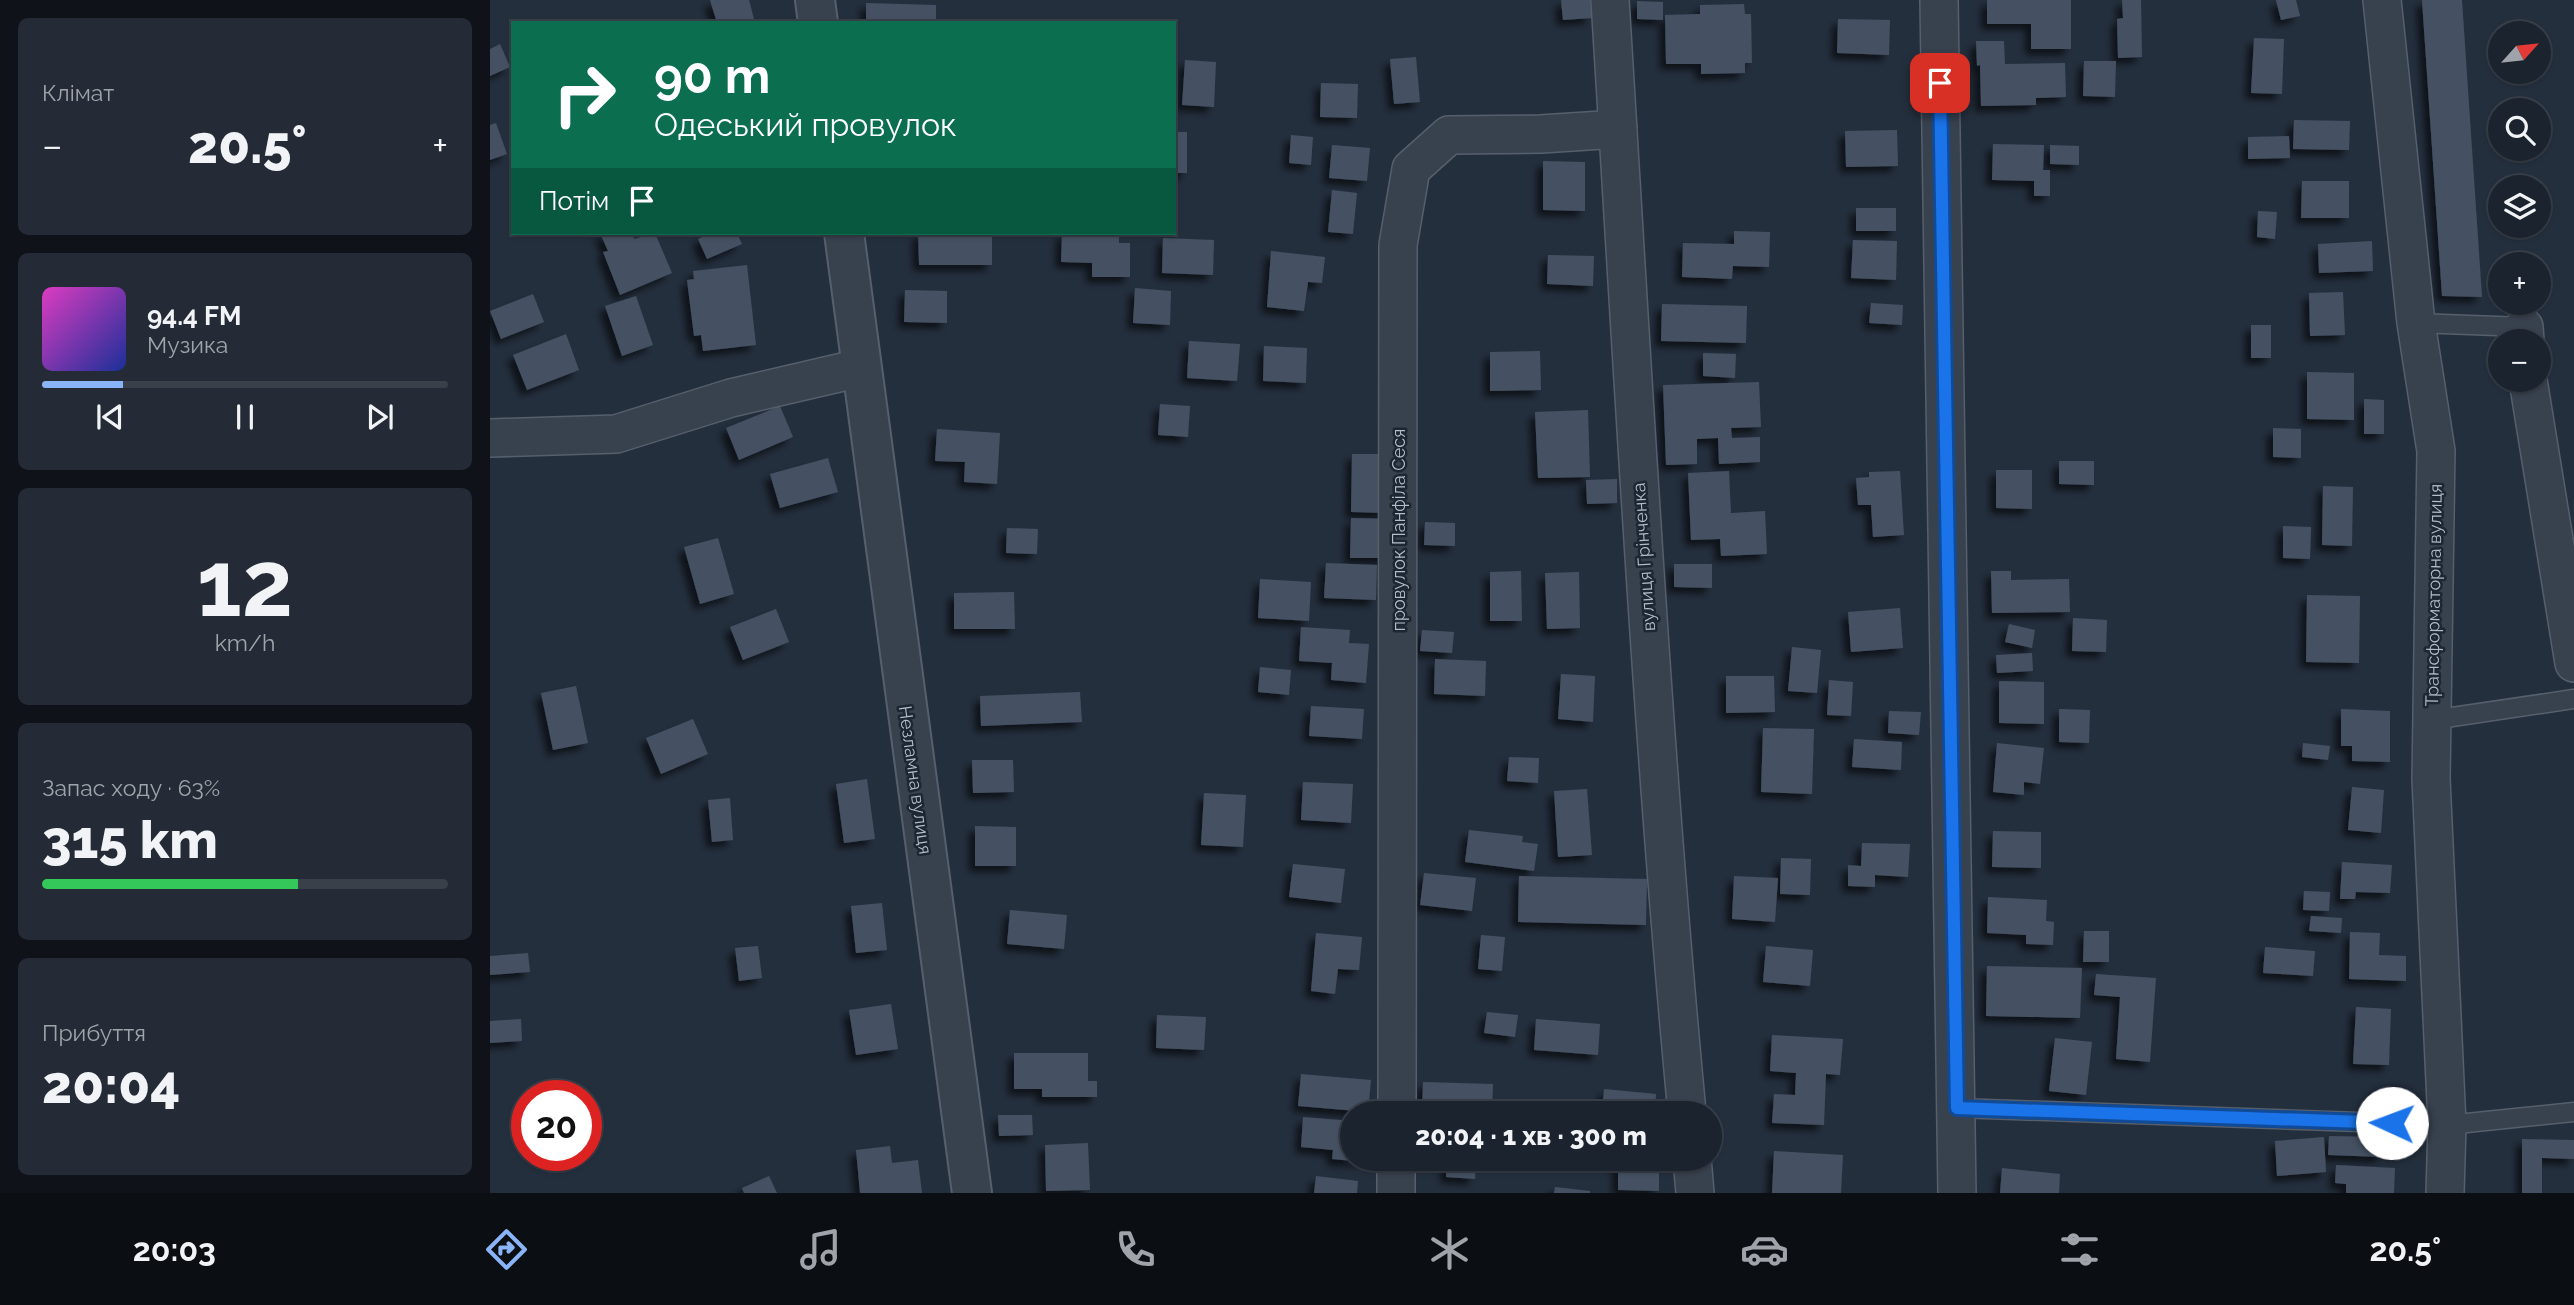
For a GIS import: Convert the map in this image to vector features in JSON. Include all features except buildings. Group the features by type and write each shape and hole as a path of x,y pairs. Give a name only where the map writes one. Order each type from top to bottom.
{"street":[{"path":"815,0 818,21"},
{"name":"вулиця Грінченка","path":"1610,0 1636,443 1686,1101"},
{"path":"1939,0 1957,1193"},
{"name":"Трансформаторна вулиця","path":"2382,0 2416,323 2436,451 2431,779 2446,1125 2445,1193"},
{"name":"провулок Панфіла Сеся","path":"1397,1101 1398,245 1411,169 1449,135 1618,130"},
{"name":"Незламна вулиця","path":"844,235 972,1193"},
{"path":"490,438 616,434 731,398 860,368"},
{"path":"2530,392 2574,663"},
{"path":"1396,1171 1396,1193"},
{"path":"1693,1171 1695,1193"}],"lane":[{"path":"2416,323 2488,330"},
{"path":"2432,720 2574,699"},
{"path":"1957,1108 2446,1125 2574,1112"}],"route":[{"path":"1940,83 1957,1108 2392,1123"}]}
